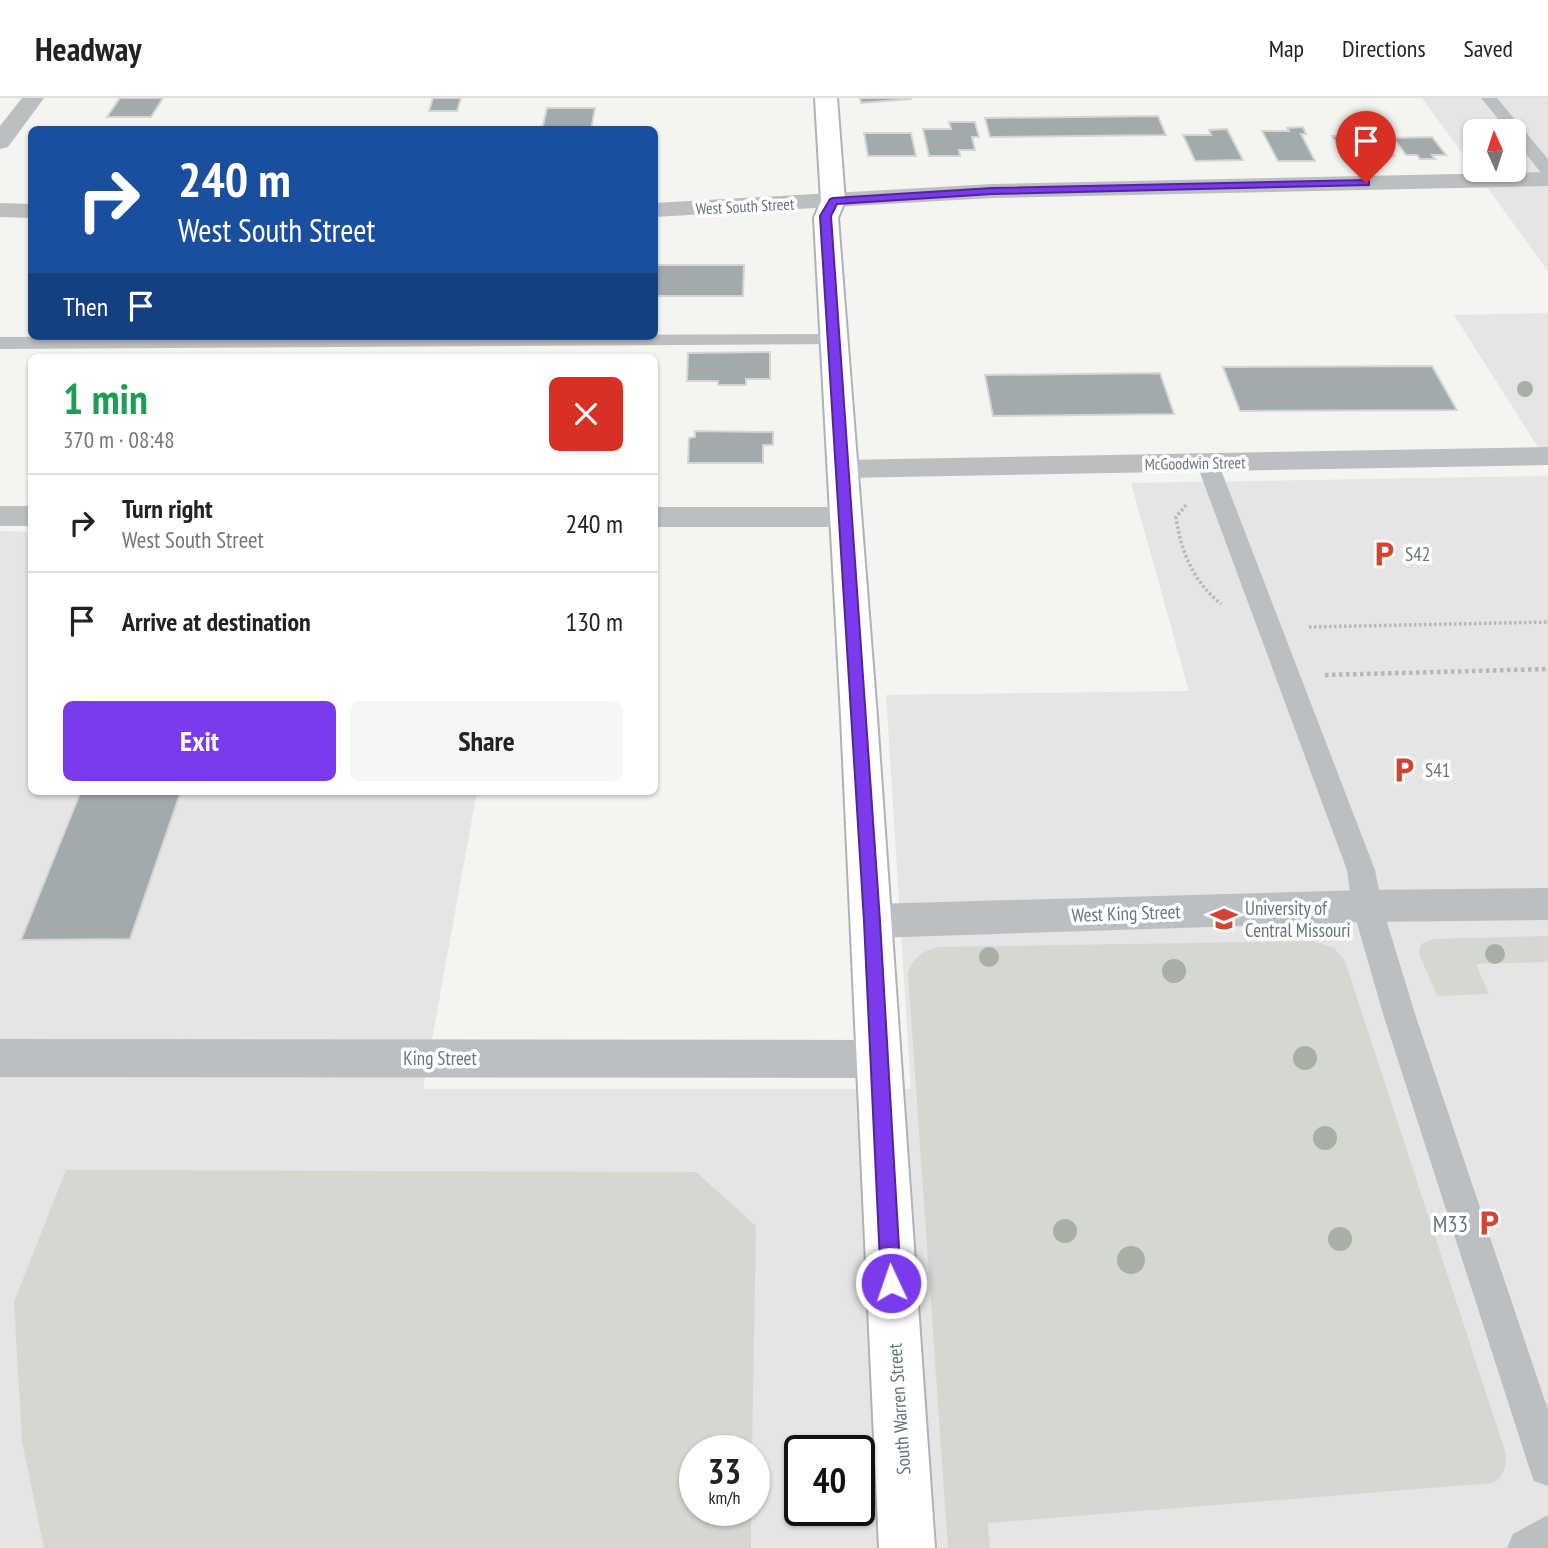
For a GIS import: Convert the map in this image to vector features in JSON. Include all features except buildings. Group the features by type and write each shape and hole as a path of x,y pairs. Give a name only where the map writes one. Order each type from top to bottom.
{"street":[{"path":"0,142 33,98"},
{"name":"South Warren Street","path":"825,98 833,201 825,218 872,921 907,1548"},
{"name":"West South Street","path":"658,210 992,191 1548,179"},
{"path":"0,210 28,211"},
{"name":"McGoodwin Street","path":"842,468 1548,456"},
{"path":"0,516 28,516"},
{"path":"658,517 845,517"},
{"name":"West King Street","path":"872,921 1367,906 1548,904"},
{"name":"King Street","path":"0,1058 880,1059"}],"lane":[{"path":"1489,98 1548,170"},
{"path":"0,342 835,340"},
{"path":"1207,463 1361,870 1367,906 1400,1017 1548,1467"},
{"path":"1527,1548 1548,1535"}],"path":[{"path":"1268,628 1548,622"},
{"path":"1286,676 1548,669"}],"shaded area":[{"path":"1422,98 1548,98 1548,271 1483,182 1526,182 1526,119 1463,119 1463,154"},
{"path":"1548,313 1548,463 1454,315"},
{"name":"University of Central Missouri","path":"1548,476 1548,1548 0,1548 0,531 28,532 28,795 476,795 423,1089 911,1089 886,695 1189,691 1131,483"},
{"path":"1548,936 1548,962 1476,964 1489,994 1437,996 1419,953 1421,944 1434,939"},
{"path":"1313,941 1334,948 1345,961 1505,1451 1506,1465 1503,1473 1493,1483 988,1523 990,1548 948,1548 908,972 913,962 928,950 938,947"},
{"path":"66,1170 696,1172 756,1226 752,1435 679,1435 679,1526 751,1526 751,1548 44,1548 22,1441 14,1302"}],"place":[{"name":"S42","path":"1384,554"},
{"name":"S41","path":"1404,770"},
{"name":"University of Central Missouri","path":"1224,919"},
{"name":"M33","path":"1489,1223"}],"route":[{"path":"891,1283 872,921 825,216 833,201 992,191 1366,183"}]}
